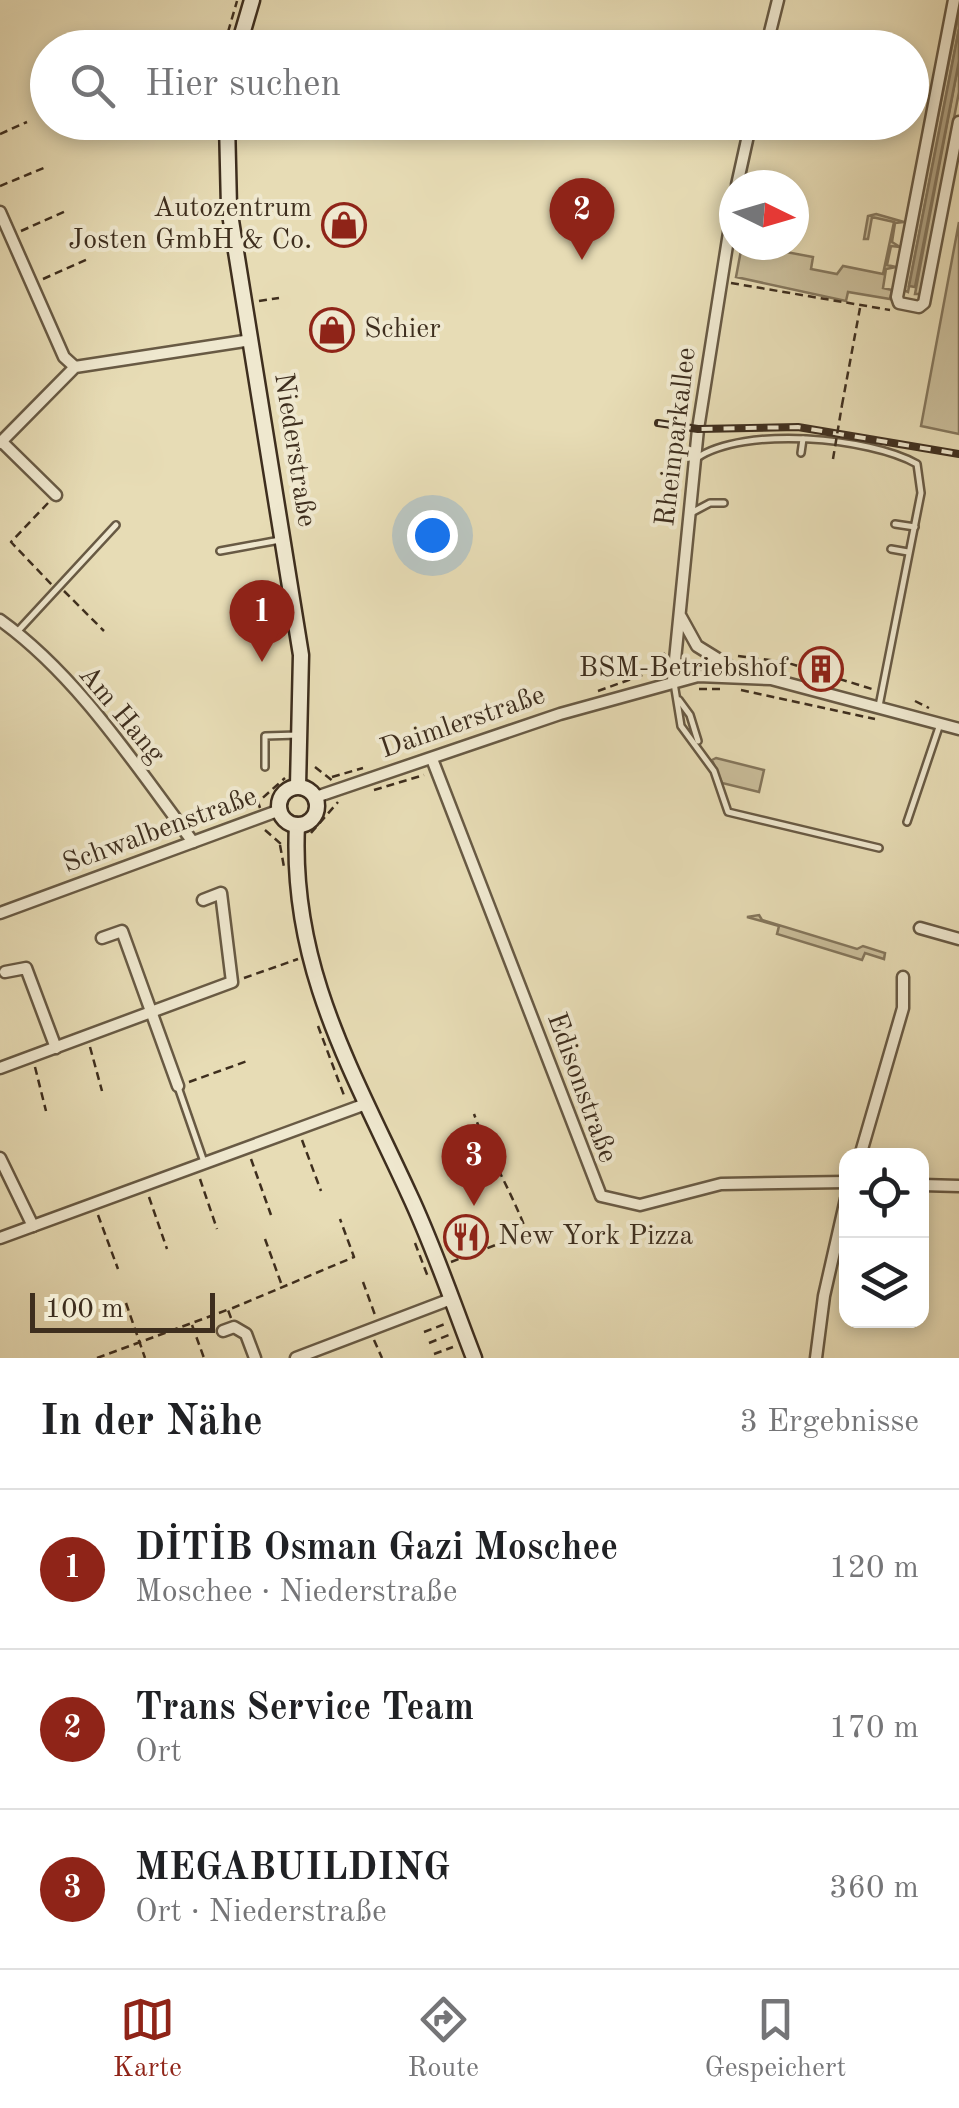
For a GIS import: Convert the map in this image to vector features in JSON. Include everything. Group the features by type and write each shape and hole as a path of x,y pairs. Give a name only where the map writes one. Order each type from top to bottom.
{"street":[{"path":"238,30 252,0"},
{"path":"956,0 899,303 919,307 924,303 959,122"},
{"path":"769,30 774,2"},
{"name":"Niederstraße","path":"227,140 229,208 302,670 298,786"},
{"path":"740,170 746,140"},
{"path":"0,212 64,357 75,367"},
{"name":"Rheinparkallee","path":"674,680 695,460 723,260"},
{"path":"56,494 0,442 75,367 251,340"},
{"name":"Daimlerstraße","path":"680,614 697,646 744,674"},
{"name":"Am Hang","path":"6,627 120,744 193,842"},
{"name":"Daimlerstraße","path":"316,797 434,764 560,714 698,676 744,674 959,729"},
{"name":"Edisonstraße","path":"434,764 594,1190 609,1202 640,1205 721,1184 839,1182"},
{"path":"296,825 314,816 316,797 298,786 283,794 280,810 296,825 297,888 309,956 363,1104 410,1195 438,1267 445,1302 474,1358"},
{"name":"Schwalbenstraße","path":"0,913 280,810"},
{"path":"0,1068 232,982 225,906 220,894 203,900"},
{"path":"920,928 959,939"},
{"path":"102,938 122,931 178,1086"},
{"path":"5,972 26,968 56,1048"},
{"path":"862,1148 903,1008 903,977"},
{"path":"0,1238 363,1104"},
{"path":"0,1158 32,1226"},
{"path":"929,1184 959,1186"},
{"path":"816,1358 824,1296 839,1231"},
{"path":"296,1358 445,1302"},
{"path":"228,1329 246,1334 255,1358"}],"lane":[{"path":"801,453 803,439"},
{"path":"695,460 734,443 803,439 894,454 917,464 922,493 879,707"},
{"path":"690,513 710,503 724,504"},
{"path":"896,524 915,527"},
{"path":"6,627 58,588 116,525"},
{"path":"220,551 283,540"},
{"path":"891,549 908,552"},
{"path":"674,680 678,700 692,719 698,744 728,812 879,848"},
{"path":"678,700 675,712 680,726 698,744"},
{"path":"908,822 940,724"},
{"path":"265,767 265,736 301,735"},
{"path":"178,1086 200,1166"}],"path":[{"path":"234,30 237,0"},
{"path":"0,134 27,122"},
{"path":"0,186 46,166"},
{"path":"10,236 66,211"},
{"path":"32,284 88,259"},
{"path":"719,281 887,312 899,303"},
{"path":"259,314 257,302 279,298"},
{"path":"832,459 861,307"},
{"path":"56,494 11,542 104,631"},
{"path":"731,656 785,662 876,690"},
{"path":"698,676 699,691"},
{"path":"678,700 699,691 764,693 884,722"},
{"path":"914,700 932,710"},
{"path":"371,791 434,764"},
{"path":"232,982 309,956"},
{"path":"87,1036 102,1091"},
{"path":"32,1056 46,1110"},
{"path":"178,1086 250,1060"},
{"path":"438,1267 528,1233 515,1201 494,1169 474,1114"},
{"path":"298,1130 321,1191"},
{"path":"247,1149 272,1215"},
{"path":"200,1166 217,1229"},
{"path":"145,1186 168,1249"},
{"path":"94,1204 118,1269"},
{"path":"282,1284 354,1257 340,1219"},
{"path":"412,1235 445,1302"},
{"path":"97,1358 279,1291 282,1284 265,1239"},
{"path":"363,1282 382,1358"},
{"path":"126,1302 145,1358"},
{"path":"228,1310 228,1329"},
{"path":"192,1323 204,1358"},
{"path":"424,1332 446,1324"},
{"path":"429,1343 450,1335"},
{"path":"434,1354 454,1346"}],"shaded area":[{"path":"959,12 959,29 908,292 903,290"},
{"path":"959,29 959,61 915,287 909,286"},
{"path":"959,61 959,92 920,294 915,294"},
{"path":"876,214 904,222 895,223 892,242 900,247 891,246 887,265 896,267 886,269 883,288 892,290 890,299 848,292 846,301 736,277 739,260 809,260 809,256 813,257 811,269 837,274 843,266 883,274 894,222 872,217 868,239 864,239 868,216"},
{"path":"959,222 959,434 921,426"},
{"path":"712,760 764,770 759,792 722,783"},
{"path":"759,915 762,920 857,949 863,946 885,953 884,959 865,953 862,960 777,934 779,926 747,917"}],"railway":[{"path":"658,423 698,429 798,427 959,454"}],"place":[{"name":"Autozentrum Josten GmbH & Co.","path":"344,225"},
{"name":"Trans Service Team","path":"582,260"},
{"name":"Schier","path":"332,330"},
{"name":"DİTİB Osman Gazi Moschee","path":"262,662"},
{"name":"BSM-Betriebshof","path":"821,669"},
{"name":"MEGABUILDING","path":"474,1206"},
{"name":"New York Pizza","path":"466,1237"}]}
